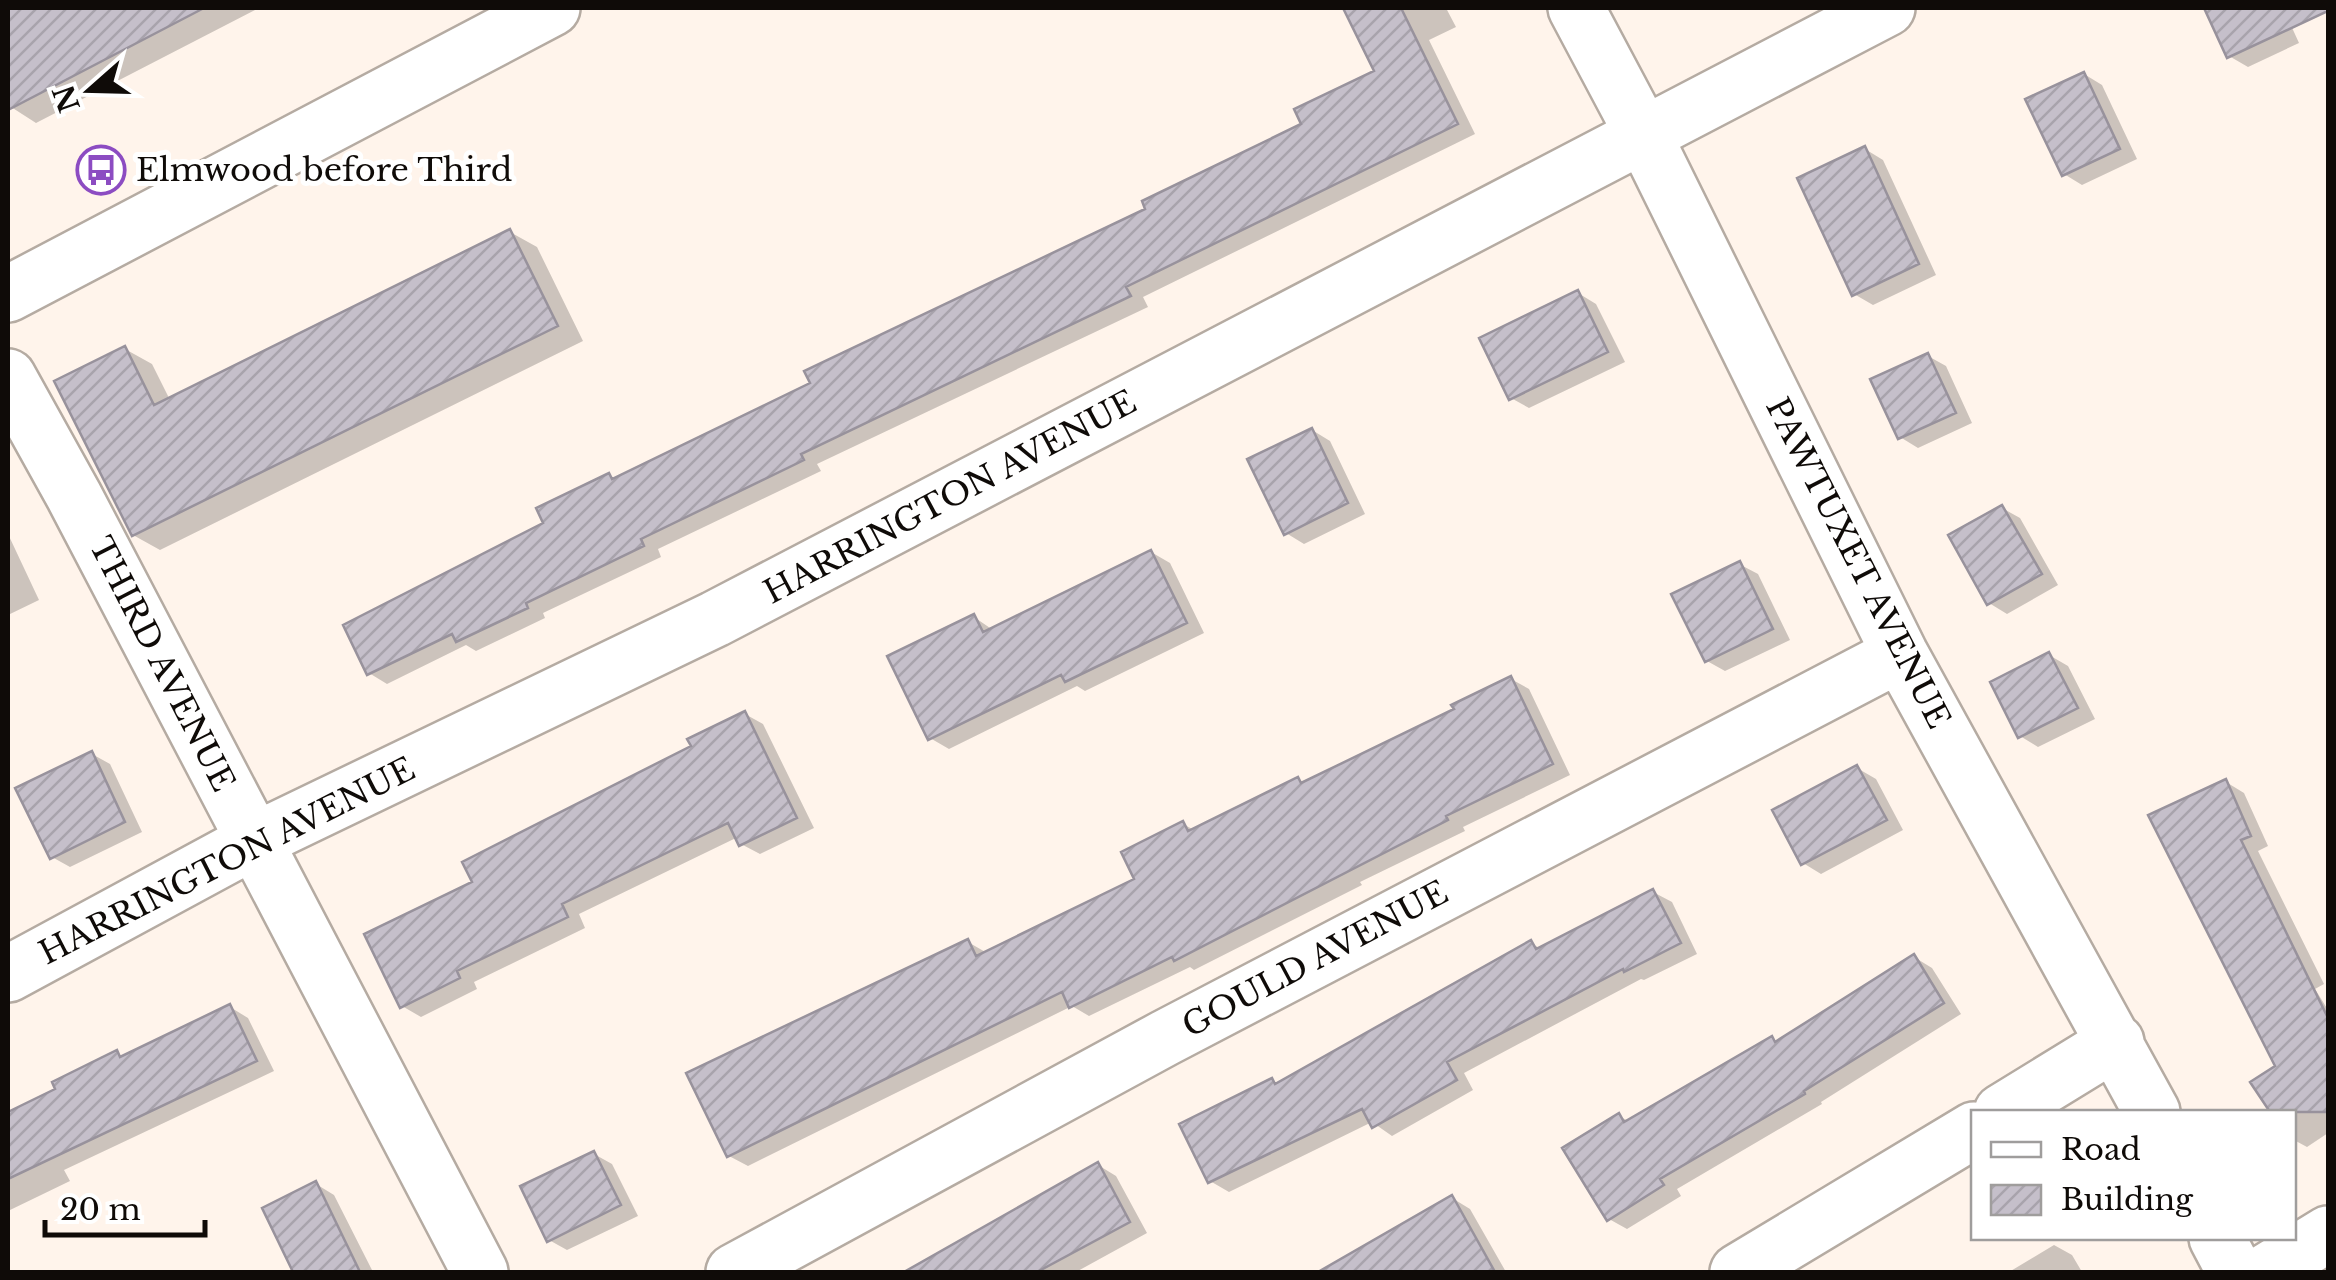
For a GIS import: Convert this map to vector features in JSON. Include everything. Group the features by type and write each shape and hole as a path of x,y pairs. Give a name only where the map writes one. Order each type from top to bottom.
{"street":[{"path":"8,294 552,8"},
{"name":"PAWTUXET AVENUE","path":"1576,8 1644,136 1900,654 2151,1110"},
{"name":"HARRINGTON AVENUE","path":"8,974 254,841 716,619 1887,8"},
{"name":"THIRD AVENUE","path":"8,376 480,1272"},
{"name":"GOULD AVENUE","path":"734,1272 1165,1038 1900,654"},
{"path":"2005,1110 2116,1042"},
{"path":"1738,1272 1971,1132"},
{"path":"2266,1272 2328,1234"},
{"path":"2218,1240 2235,1272"}],"building":[{"path":"8,8 204,8 8,110"},
{"path":"1343,8 1401,8 1458,124 1126,287 1131,296 801,454 804,460 641,539 644,546 526,603 528,608 456,642 452,634 367,675 343,625 543,523 536,508 609,473 612,479 810,383 804,371 1145,209 1142,201 1301,124 1294,109 1374,71"},
{"path":"2204,8 2328,8 2328,11 2227,58"},
{"path":"2084,72 2120,149 2062,176 2025,99"},
{"path":"1865,146 1919,264 1852,296 1797,178"},
{"path":"510,229 558,326 132,536 54,381 125,346 154,405"},
{"path":"1578,290 1608,352 1509,400 1479,338"},
{"path":"1928,353 1956,413 1898,439 1870,379"},
{"path":"1312,428 1348,503 1284,535 1247,459"},
{"path":"2002,505 2042,574 1987,605 1948,535"},
{"path":"1151,550 1187,623 1065,682 1061,675 928,740 887,656 974,614 983,632"},
{"path":"1740,561 1773,629 1705,662 1671,594"},
{"path":"2049,652 2078,708 2018,738 1990,682"},
{"path":"1511,676 1553,764 1446,816 1448,820 1174,961 1172,957 1069,1008 1062,992 727,1157 686,1073 968,939 976,956 1134,879 1121,852 1183,821 1188,831 1298,777 1301,783 1454,709 1451,705"},
{"path":"745,711 797,818 739,846 728,823 562,904 568,917 457,971 460,978 400,1008 364,934 472,882 462,862 691,746 687,739"},
{"path":"92,751 125,822 50,859 15,788"},
{"path":"1857,765 1887,820 1801,865 1772,810"},
{"path":"2226,779 2251,836 2241,840 2328,1018 2328,1112 2269,1110 2250,1082 2275,1066 2148,815"},
{"path":"1653,889 1681,943 1624,972 1623,969 1447,1062 1457,1080 1372,1128 1362,1109 1208,1183 1179,1124 1272,1078 1275,1084 1531,940 1536,949"},
{"path":"1914,954 1944,1003 1804,1091 1805,1094 1660,1179 1664,1185 1607,1221 1562,1148 1619,1113 1624,1122 1772,1036 1775,1042"},
{"path":"230,1004 257,1061 8,1179 8,1112 55,1089 52,1082 117,1050 120,1057"},
{"path":"594,1151 621,1205 547,1242 520,1186"},
{"path":"1098,1162 1130,1222 1037,1272 904,1272"},
{"path":"316,1181 360,1272 293,1272 262,1208"},
{"path":"1452,1195 1495,1272 1318,1272"}],"place":[{"name":"Elmwood before Third","path":"101,170"}]}
